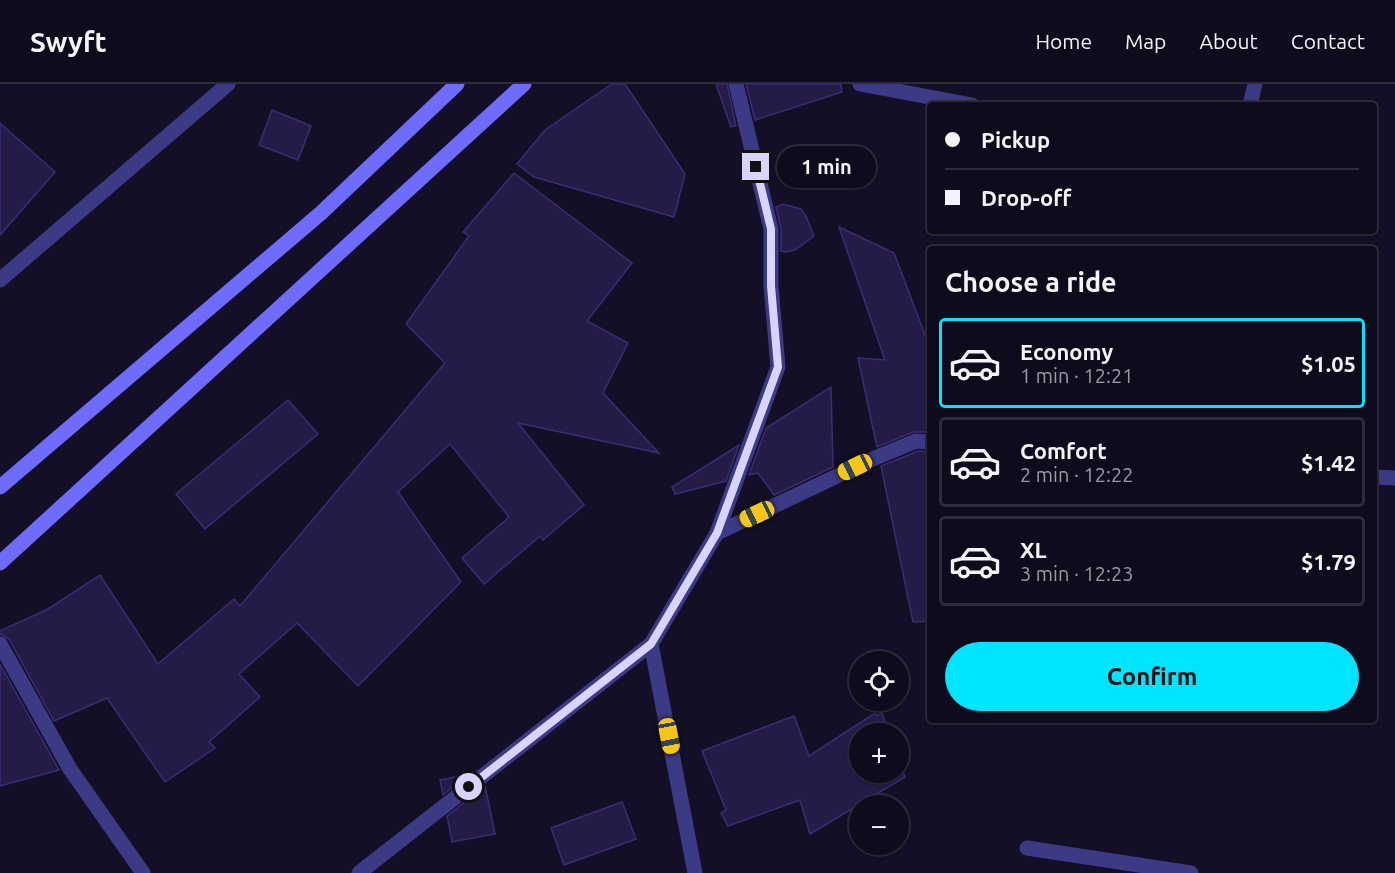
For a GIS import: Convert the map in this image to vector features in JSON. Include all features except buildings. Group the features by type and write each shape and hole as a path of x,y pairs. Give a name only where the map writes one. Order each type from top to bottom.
{"street":[{"path":"0,280 228,84"},
{"path":"0,487 321,213 457,84"},
{"path":"0,563 524,84"},
{"path":"359,873 651,644 717,533 778,367 771,286 771,229 736,84"},
{"path":"860,84 956,102"},
{"path":"1251,102 1255,84"},
{"path":"717,533 875,458 916,441 927,442"},
{"path":"1377,477 1395,478"},
{"path":"0,644 70,769 143,873"},
{"path":"651,644 694,873"},
{"path":"1028,848 1191,873"}],"route":[{"path":"469,787 651,644 717,533 778,367 771,286 771,229 756,167"}]}
